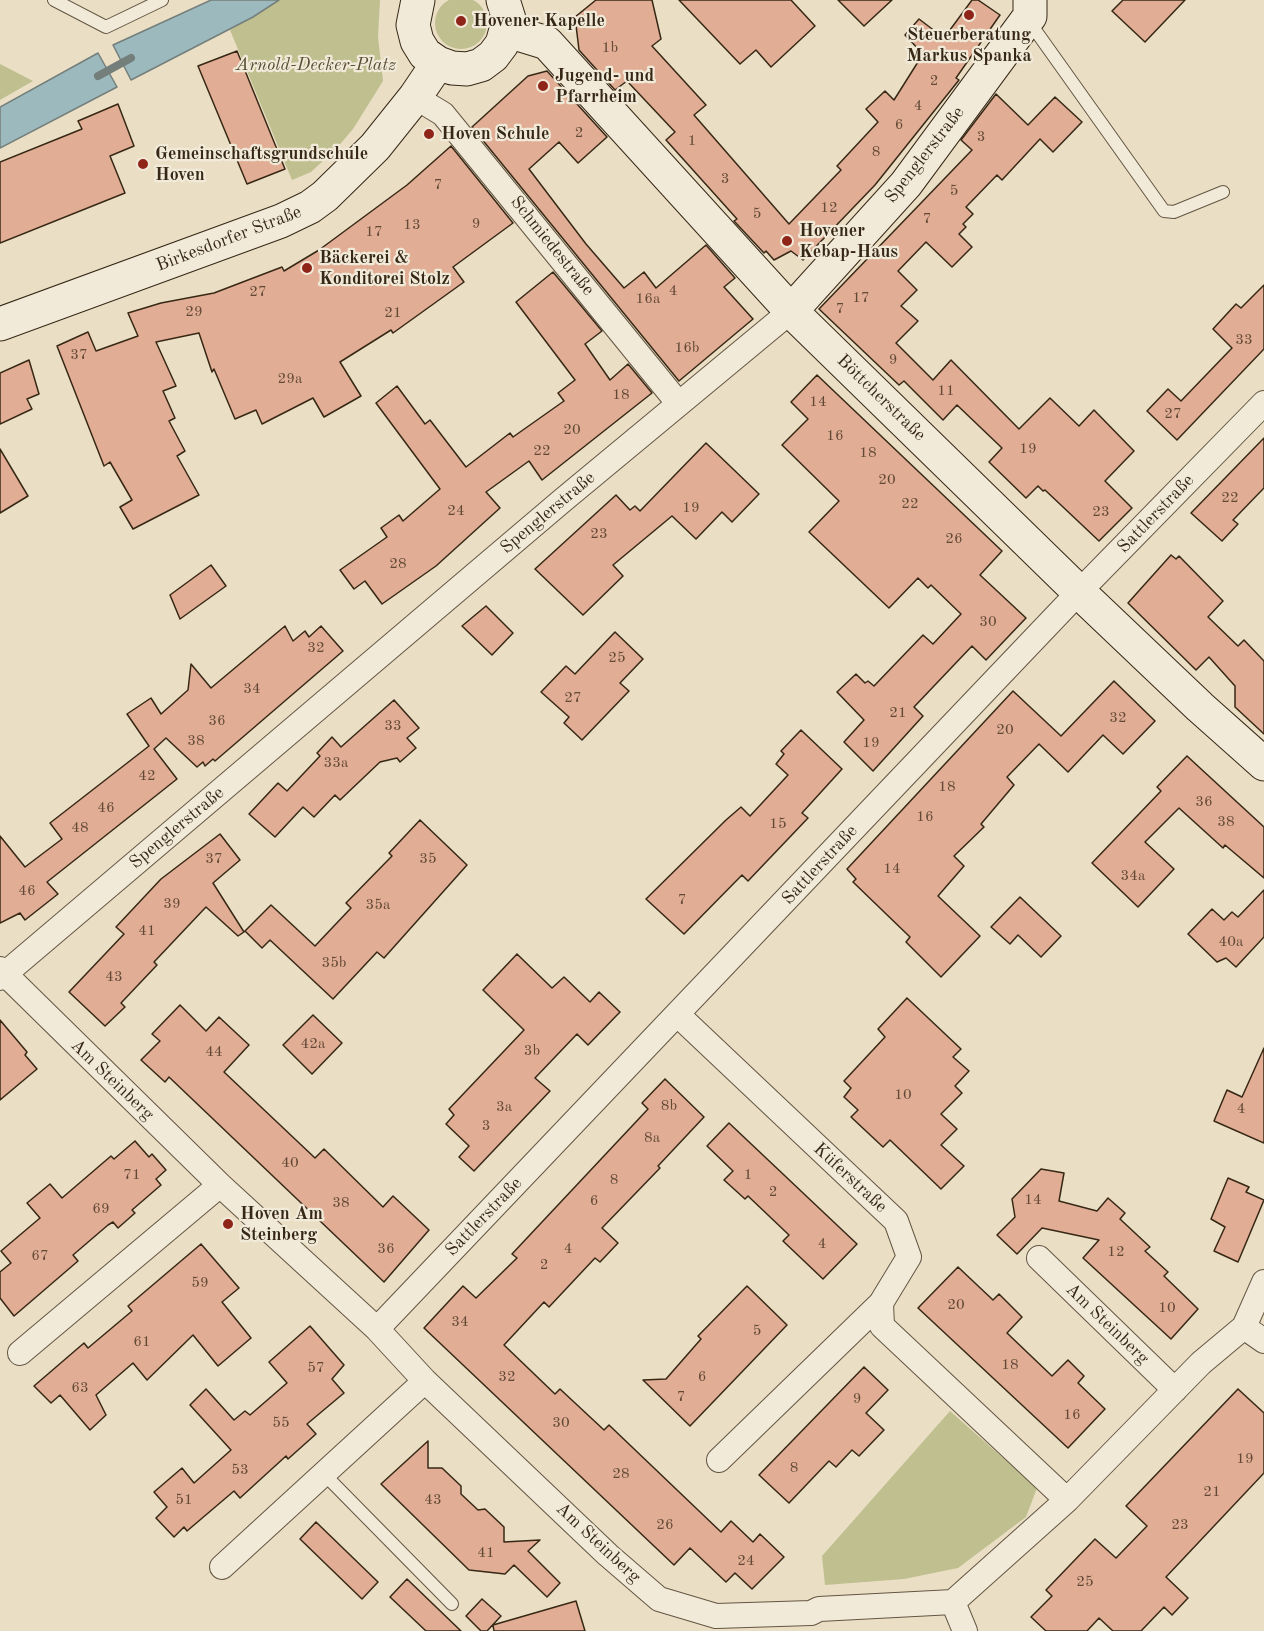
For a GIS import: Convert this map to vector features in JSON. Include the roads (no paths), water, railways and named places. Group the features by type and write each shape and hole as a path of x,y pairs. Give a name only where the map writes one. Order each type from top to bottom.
{"main road":[{"path":"418,0 413,26 417,40 425,54 438,63 452,68 467,69 481,65 493,56 502,44 510,9"},
{"name":"Böttcherstraße","path":"510,9 547,43 791,311 1079,592 1200,707 1264,764"},
{"name":"Spenglerstraße","path":"791,311 906,184 1029,10"},
{"name":"Birkesdorfer Straße","path":"0,324 281,221 310,207 325,196 375,147 415,97 438,63"}],"street":[{"name":"Schmiedestraße","path":"415,97 443,114 680,404"},
{"name":"Spenglerstraße","path":"2,974 563,500 791,311"},
{"name":"Sattlerstraße","path":"377,1329 1079,592 1264,403"},
{"name":"Am Steinberg","path":"2,974 220,1185 377,1329 424,1381 608,1555 659,1599 716,1616 811,1613 819,1609 953,1602"},
{"name":"Küferstraße","path":"678,1015 896,1221 909,1257 881,1303 719,1460"},
{"path":"20,1353 220,1185"},
{"name":"Am Steinberg","path":"1039,1258 1174,1390"},
{"path":"965,1631 953,1602 1067,1500 1174,1390 1244,1327 1264,1281"},
{"path":"881,1303 882,1326 1067,1500"},
{"path":"1244,1327 1264,1341"},
{"path":"222,1567 424,1381"},
{"path":"794,1631 811,1613"}],"lane":[{"path":"54,0 106,27 162,0"},
{"path":"1029,10 1164,211 1174,212 1223,192"},
{"path":"323,1473 452,1604"}],"water":[{"path":"211,0 279,0 253,17 131,80 113,45"},
{"path":"98,53 117,87 0,148 0,107"}],"waterway":[{"path":"98,76 131,58"}],"place":[{"name":"Steuerberatung Markus Spanka","path":"969,15"},
{"name":"Hovener Kapelle","path":"461,21"},
{"name":"Jugend- und Pfarrheim","path":"543,86"},
{"name":"Hoven Schule","path":"429,134"},
{"name":"Gemeinschaftsgrundschule Hoven","path":"143,164"},
{"name":"Hovener Kebap-Haus","path":"787,241"},
{"name":"Bäckerei & Konditorei Stolz","path":"307,268"},
{"name":"Hoven Am Steinberg","path":"228,1224"}],"park label":[{"name":"Arnold-Decker-Platz","path":"316,65"}]}
